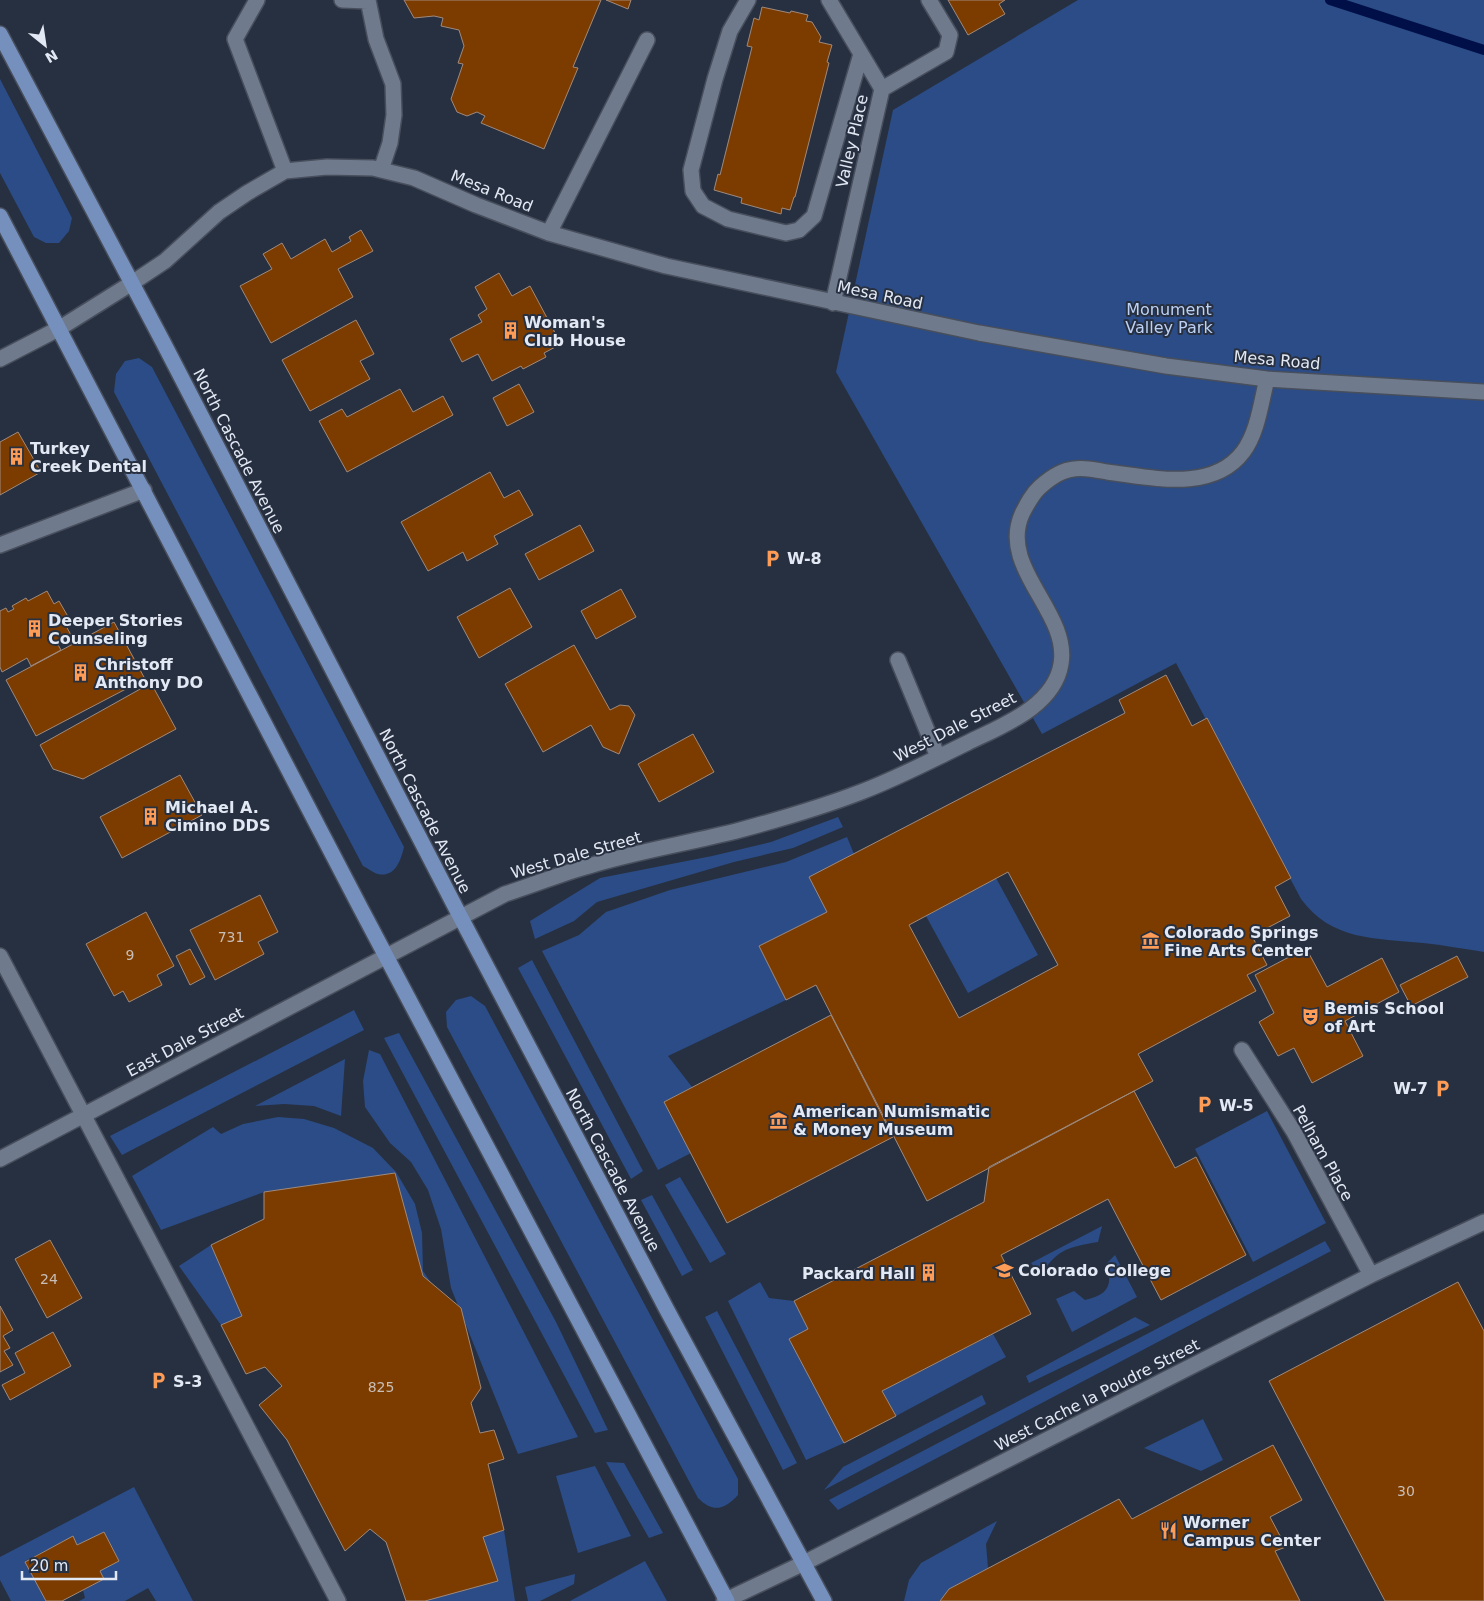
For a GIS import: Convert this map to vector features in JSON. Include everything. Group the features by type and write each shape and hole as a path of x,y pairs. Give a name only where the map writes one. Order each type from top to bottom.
{"main road":[{"name":"North Cascade Avenue","path":"0,34 676,1327 824,1601"},
{"path":"0,216 725,1601"}],"street":[{"path":"0,359 60,328 132,284 165,261 219,212 284,171 236,39 258,0"},
{"path":"342,0 368,0 376,39 393,84 394,115 390,143 381,170"},
{"path":"748,0 730,31 715,79 692,170 693,191 703,206 728,219 786,233 799,230 814,216 861,54"},
{"name":"Valley Place","path":"829,0 882,89 833,303"},
{"path":"882,89 946,52 950,36 929,0"},
{"path":"550,233 647,40"},
{"name":"Mesa Road","path":"284,171 327,167 373,168 414,178 476,205 550,233 666,266 979,333 1166,366 1267,379 1484,392"},
{"name":"West Dale Street","path":"386,956 505,894 590,866 740,830 861,792 903,774 1006,724 1024,713 1042,699 1055,681 1061,664 1060,642 1053,622 1018,554 1017,538 1020,520 1027,503 1038,488 1054,476 1074,469 1180,479 1204,476 1220,471 1231,464 1243,452 1253,434 1267,379"},
{"path":"0,546 144,490"},
{"path":"898,660 938,757"},
{"path":"0,956 338,1601"},
{"name":"East Dale Street","path":"0,1159 386,956"},
{"name":"Pelham Place","path":"1242,1050 1294,1132 1371,1275"},
{"name":"West Cache la Poudre Street","path":"725,1601 804,1563 1371,1275 1484,1222"}],"green space":[{"name":"Monument Valley Park","path":"1078,0 1484,0 1484,952 1356,935 1326,923 1313,913 1301,899 1176,663 1042,734 836,372 893,110"},
{"path":"0,79 72,218 69,231 59,243 46,243 34,237 0,173"},
{"path":"139,358 152,367 404,847 399,862 393,871 389,873 384,875 374,873 363,866 114,392 116,374 125,361"},
{"path":"838,817 843,827 793,848 734,862 597,902 574,921 535,939 530,921 600,878 712,856 771,842"},
{"path":"847,837 854,854 810,877 827,912 759,946 786,1000 668,1056 692,1087 664,1102 691,1153 658,1170 542,951 579,935 606,912 670,890 786,862"},
{"path":"996,878 1038,955 968,993 926,916"},
{"path":"532,960 643,1171 631,1179 518,968"},
{"path":"471,996 485,1006 738,1479 738,1495 728,1504 714,1508 703,1503 698,1498 447,1027 446,1012 456,1000"},
{"path":"354,1010 364,1030 122,1155 110,1136"},
{"path":"399,1033 556,1322 608,1430 595,1433 384,1038"},
{"path":"369,1050 380,1054 578,1437 518,1454 451,1288 441,1229 428,1190 411,1162 390,1143 365,1107 363,1081"},
{"path":"345,1059 341,1116 314,1106 284,1104 255,1106"},
{"path":"1267,1111 1326,1223 1253,1262 1195,1149"},
{"path":"278,1117 304,1119 334,1128 373,1148 396,1172 415,1204 422,1233 423,1271 432,1284 423,1276 395,1174 264,1192 161,1230 132,1176 213,1127 221,1134 243,1124"},
{"path":"680,1177 726,1254 710,1263 665,1185"},
{"path":"652,1195 693,1270 682,1276 641,1200"},
{"path":"1102,1226 1098,1242 1071,1248 1058,1254 1041,1275 1031,1263"},
{"path":"1325,1241 1331,1251 838,1510 829,1500"},
{"path":"211,1245 242,1316 221,1325 179,1266"},
{"path":"1115,1255 1137,1297 1072,1332 1056,1299 1074,1291 1085,1300 1099,1295 1109,1284 1106,1264"},
{"path":"760,1282 769,1298 794,1301 808,1329 789,1339 844,1443 806,1460 728,1301"},
{"path":"717,1311 797,1463 783,1470 705,1317"},
{"path":"1135,1317 1150,1325 1029,1383 1026,1376"},
{"path":"993,1334 1006,1357 896,1416 882,1391"},
{"path":"982,1395 986,1404 824,1490 843,1467"},
{"path":"1203,1419 1223,1460 1201,1471 1144,1448"},
{"path":"606,1462 624,1463 663,1533 649,1538"},
{"path":"595,1466 631,1536 578,1553 556,1476"},
{"path":"134,1487 193,1601 156,1601 148,1588 125,1601 79,1601 85,1598 83,1590 104,1579 100,1571 119,1561 104,1532 77,1545 72,1537 25,1561 46,1601 11,1601 0,1580 0,1557"},
{"path":"997,1521 986,1544 988,1568 949,1589 940,1601 904,1601 909,1580 921,1563"},
{"path":"504,1530 515,1601 425,1601 498,1581 483,1537"},
{"path":"645,1561 667,1601 570,1601"},
{"path":"575,1574 574,1584 540,1601 528,1601 525,1587"}],"building":[{"path":"404,0 601,0 573,67 578,68 544,149 481,123 485,116 477,112 467,116 457,112 451,99 463,64 458,63 464,46 459,30 441,26 443,18 434,16 414,18"},
{"path":"606,0 631,0 628,9"},
{"path":"948,0 1005,0 999,4 1005,14 968,35"},
{"path":"762,7 808,15 806,21 812,22 821,37 819,42 832,45 795,197 790,210 782,208 781,214 741,203 742,198 714,190 718,174 720,175 752,47 747,46 754,18 759,20"},
{"path":"361,230 373,251 338,269 353,297 271,343 240,286 272,269 263,254 282,243 291,259 325,239 332,252 351,241 349,237"},
{"name":"Woman's Club House","path":"499,273 512,296 530,286 561,344 544,353 546,357 523,369 521,366 492,381 478,354 462,362 450,339 482,322 478,315 487,309 475,287"},
{"path":"356,320 374,354 360,361 370,379 310,411 282,360"},
{"path":"519,384 534,412 507,426 493,398"},
{"path":"400,389 413,412 443,396 453,415 347,472 319,421 342,409 347,417"},
{"name":"Turkey Creek Dental","path":"18,432 41,472 0,495 0,442"},
{"path":"490,472 504,498 519,490 533,515 494,536 498,544 467,561 463,552 428,571 401,522"},
{"path":"580,525 594,551 539,580 525,554"},
{"path":"510,588 532,627 479,658 457,617"},
{"path":"621,589 636,617 596,639 581,611"},
{"name":"Deeper Stories Counseling","path":"47,591 54,604 59,601 70,620 65,624 71,635 57,643 61,650 31,666 27,658 2,672 0,667 0,611 6,608 8,612 14,609 12,606 26,598 28,601"},
{"name":"Christoff Anthony DO","path":"114,622 145,679 36,736 6,680"},
{"path":"574,645 610,710 620,705 629,706 635,715 619,754 603,747 591,725 543,752 505,684"},
{"name":"Colorado Springs Fine Arts Center","path":"1166,675 1192,726 1207,718 1291,878 1275,887 1290,916 1252,936 1267,965 1247,975 1256,991 1138,1054 1153,1081 927,1201 816,985 786,1000 759,946 827,912 809,877 1125,713 1119,700","holes":["1008,872 1058,965 959,1018 909,925"]},
{"path":"151,683 176,729 83,779 53,769 40,745"},
{"path":"693,734 714,772 659,802 638,764"},
{"name":"Michael A. Cimino DDS","path":"180,775 202,815 122,858 100,817"},
{"path":"260,895 278,932 258,942 264,954 215,980 190,930"},
{"path":"146,912 174,966 157,975 162,985 129,1002 123,991 114,996 86,944"},
{"name":"Bemis School of Art","path":"1306,948 1327,987 1382,958 1399,992 1345,1021 1363,1056 1312,1083 1294,1048 1278,1056 1259,1022 1274,1013 1255,975"},
{"path":"190,949 205,977 190,985 176,956"},
{"path":"1457,956 1468,977 1411,1006 1400,985"},
{"name":"American Numismatic & Money Museum","path":"831,1015 893,1137 727,1223 664,1102"},
{"name":"Packard Hall","path":"1134,1091 1175,1168 1196,1157 1246,1255 1161,1300 1108,1199 1001,1255 1031,1314 882,1391 896,1416 844,1443 789,1339 808,1329 794,1301 984,1202 989,1167"},
{"path":"395,1173 423,1276 461,1308 481,1388 471,1403 480,1433 494,1430 504,1459 488,1464 504,1530 483,1537 498,1581 425,1601 406,1601 386,1542 370,1529 345,1551 287,1440 259,1405 282,1386 265,1367 246,1374 221,1325 242,1316 211,1245 264,1219 264,1192"},
{"path":"50,1240 82,1298 47,1318 15,1259"},
{"path":"1458,1282 1484,1331 1484,1601 1385,1601 1269,1381"},
{"path":"0,1306 13,1330 3,1336 10,1348 4,1351 13,1365 0,1372"},
{"path":"53,1332 71,1366 10,1400 2,1385 25,1373 15,1353"},
{"name":"Worner Campus Center","path":"1273,1445 1302,1500 1270,1517 1286,1547 1275,1551 1300,1601 940,1601 949,1589 1119,1499 1132,1519"},
{"path":"104,1532 119,1561 100,1571 104,1579 62,1601 46,1601 25,1562 73,1536 77,1545"}],"waterway":[{"path":"1330,0 1484,50"}],"place":[{"name":"Woman's Club House","path":"510,331"},
{"name":"Turkey Creek Dental","path":"16,457"},
{"name":"W-8","path":"773,558"},
{"name":"Deeper Stories Counseling","path":"34,629"},
{"name":"Christoff Anthony DO","path":"81,673"},
{"name":"Michael A. Cimino DDS","path":"151,816"},
{"name":"Colorado Springs Fine Arts Center","path":"1150,941"},
{"name":"Bemis School of Art","path":"1310,1017"},
{"name":"W-7","path":"1442,1088"},
{"name":"W-5","path":"1205,1105"},
{"name":"American Numismatic & Money Museum","path":"779,1120"},
{"name":"Colorado College","path":"1004,1270"},
{"name":"Packard Hall","path":"929,1273"},
{"name":"S-3","path":"159,1381"},
{"name":"Worner Campus Center","path":"1169,1531"}]}
